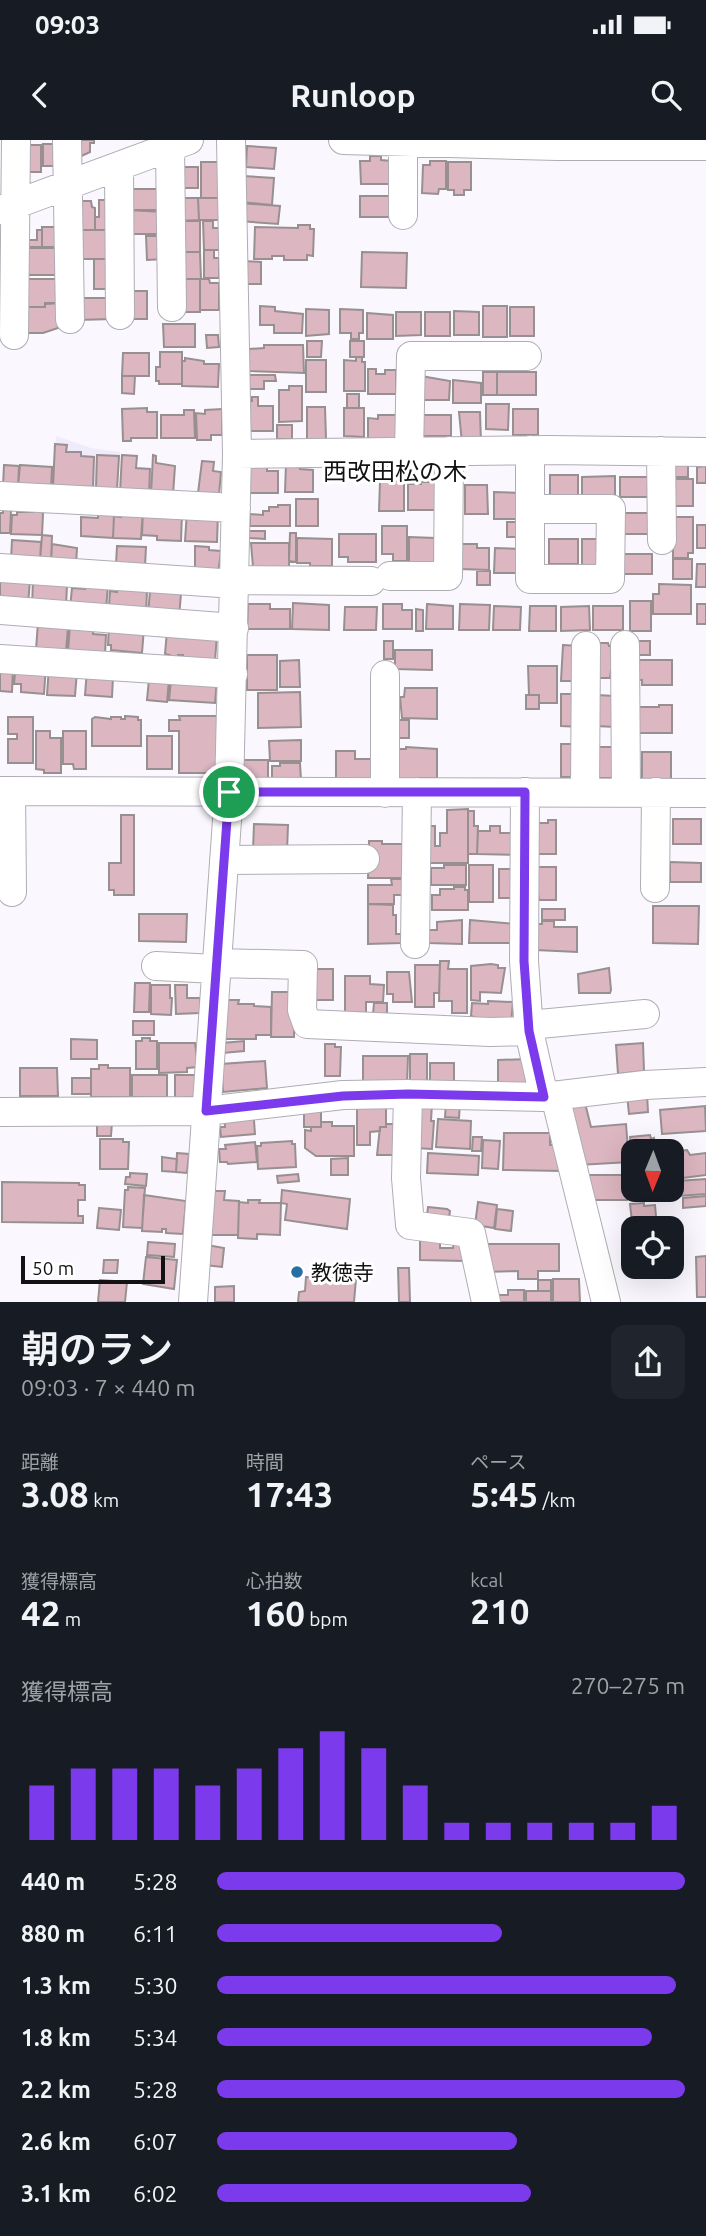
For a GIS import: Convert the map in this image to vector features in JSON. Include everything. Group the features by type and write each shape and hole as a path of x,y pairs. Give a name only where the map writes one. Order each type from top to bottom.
{"street":[{"path":"13,335 8,207 16,140"},
{"path":"67,140 70,319"},
{"path":"193,1301 229,792 233,674 237,454 232,140"},
{"path":"343,140 706,146"},
{"path":"403,143 403,215"},
{"path":"8,207 179,144 172,307"},
{"path":"119,166 120,315"},
{"path":"409,452 411,356 527,356"},
{"path":"237,454 530,450 706,452"},
{"path":"530,450 530,509"},
{"path":"0,568 235,582 449,576 449,451"},
{"path":"661,451 662,540"},
{"path":"0,496 236,508"},
{"path":"0,610 234,628"},
{"path":"625,645 626,793"},
{"path":"585,792 586,646"},
{"path":"0,659 233,674"},
{"path":"385,675 385,793"},
{"path":"12,892 5,791 706,793"},
{"path":"415,944 416,792"},
{"path":"525,792 524,961 529,1028 551,1097 558,1108 606,1301"},
{"path":"655,888 656,792"},
{"path":"224,860 365,859"},
{"path":"156,966 303,965 302,1010 307,1024 529,1028 645,1014"},
{"path":"0,1112 206,1111 343,1096 408,1094 551,1097 645,1084 706,1082"},
{"path":"408,1094 406,1178 410,1225 471,1233 486,1301"}],"shaded area":[{"path":"56,436 91,448 120,452 118,494 52,491"}],"building":[{"path":"75,140 94,140 94,143 90,143 90,152 75,159"},
{"path":"43,144 61,144 62,166 43,166"},
{"path":"21,145 41,145 41,172 21,172"},
{"path":"247,146 276,148 274,169 246,167"},
{"path":"370,156 381,156 381,160 391,161 391,184 361,184 360,161 370,161"},
{"path":"430,161 446,161 446,189 439,189 438,194 422,193 423,165 430,165"},
{"path":"201,162 219,162 219,198 201,198"},
{"path":"448,162 471,162 471,190 464,190 464,195 454,195 454,190 448,190"},
{"path":"183,167 198,167 198,188 179,188"},
{"path":"243,176 274,178 272,205 240,202"},
{"path":"127,189 165,189 165,210 127,210"},
{"path":"360,196 394,196 394,217 360,217"},
{"path":"179,198 198,198 199,220 179,221"},
{"path":"198,198 219,198 219,220 199,220"},
{"path":"99,200 114,200 114,230 95,230 95,217 99,217"},
{"path":"81,201 91,201 92,207 95,208 95,230 76,230"},
{"path":"240,203 280,206 278,224 239,221"},
{"path":"127,210 165,212 165,234 127,234"},
{"path":"179,221 200,221 200,252 179,252"},
{"path":"203,221 213,221 213,228 219,228 219,250 204,250"},
{"path":"298,225 310,225 310,229 314,229 313,256 307,255 307,260 284,260 284,256 254,259 255,227 298,228"},
{"path":"42,227 61,227 61,247 42,247"},
{"path":"37,230 42,230 42,247 23,247 23,240 37,240"},
{"path":"76,230 109,230 114,259 76,259"},
{"path":"146,236 165,236 165,259 147,260"},
{"path":"20,248 61,248 61,275 20,275"},
{"path":"204,250 214,250 214,258 219,258 219,278 204,278"},
{"path":"179,252 200,252 201,279 179,279"},
{"path":"362,252 407,253 406,288 361,287"},
{"path":"94,259 114,259 114,289 94,289"},
{"path":"244,261 261,262 261,284 244,284"},
{"path":"22,279 61,279 61,303 45,303 45,307 26,307"},
{"path":"180,279 200,279 200,312 181,312"},
{"path":"200,279 219,283 219,310 200,310"},
{"path":"128,291 147,291 147,319 127,319"},
{"path":"76,298 113,298 114,319 76,320"},
{"path":"61,303 58,328 43,333 22,333 22,307 45,307 45,304"},
{"path":"260,306 275,307 275,311 303,314 302,333 274,333 274,325 260,325"},
{"path":"483,306 507,306 507,337 483,337"},
{"path":"510,307 534,307 534,336 510,336"},
{"path":"306,309 329,310 329,334 306,336"},
{"path":"340,309 363,310 363,333 359,333 359,339 351,339 351,333 340,333"},
{"path":"454,311 479,312 479,335 454,335"},
{"path":"396,312 421,312 421,335 396,336"},
{"path":"425,312 450,312 450,336 425,336"},
{"path":"367,313 393,315 393,339 367,339"},
{"path":"163,324 195,324 195,347 164,347"},
{"path":"206,335 218,335 219,347 207,348"},
{"path":"307,341 322,341 321,357 307,357"},
{"path":"350,341 364,341 364,357 350,357"},
{"path":"264,345 303,345 304,373 249,371 249,349 264,348"},
{"path":"160,352 182,352 182,384 159,384 159,381 156,381"},
{"path":"123,353 149,353 149,376 122,376"},
{"path":"356,357 362,357 362,362 365,362 365,391 344,391 344,360 356,361"},
{"path":"185,358 204,361 204,364 219,364 218,387 182,386 182,361 185,361"},
{"path":"306,360 326,360 326,392 306,392"},
{"path":"368,369 376,369 376,374 385,374 385,370 396,370 396,394 368,394"},
{"path":"483,372 497,372 497,395 483,395"},
{"path":"497,372 536,372 536,395 497,395"},
{"path":"249,375 275,375 276,381 264,381 264,389 249,389"},
{"path":"122,376 135,376 134,394 122,393"},
{"path":"421,376 450,381 449,400 421,400"},
{"path":"453,380 481,383 481,403 453,403"},
{"path":"289,386 302,386 302,421 279,422 279,390 289,390"},
{"path":"347,394 359,394 359,408 347,408"},
{"path":"252,397 258,397 258,406 273,406 273,431 249,431 249,401 252,401"},
{"path":"486,404 509,404 508,430 486,429"},
{"path":"307,407 325,407 326,439 307,439"},
{"path":"147,408 147,412 157,412 157,438 131,438 131,441 123,441 122,409"},
{"path":"344,408 364,408 364,437 344,436"},
{"path":"222,409 222,435 211,435 211,440 197,440 196,413 205,414 205,410"},
{"path":"513,409 538,409 538,435 513,435"},
{"path":"184,410 194,410 195,438 161,438 161,415 184,415"},
{"path":"459,412 480,412 481,443 462,443"},
{"path":"378,415 397,415 397,440 368,440 368,418 378,419"},
{"path":"422,415 451,415 451,436 422,436"},
{"path":"277,425 292,425 292,439 277,439"},
{"path":"55,444 67,445 66,452 81,452 81,456 94,457 93,487 53,486"},
{"path":"97,455 119,456 117,489 96,488"},
{"path":"122,455 137,456 136,468 150,469 149,494 120,492"},
{"path":"153,455 156,456 156,463 175,466 173,495 151,494"},
{"path":"202,461 214,462 213,471 221,472 219,495 198,493"},
{"path":"688,463 688,477 675,477 675,464"},
{"path":"286,464 300,464 300,469 313,470 313,492 285,492"},
{"path":"4,465 19,466 18,487 3,486"},
{"path":"20,465 52,467 51,489 18,487"},
{"path":"249,466 267,466 267,471 278,471 278,493 249,493"},
{"path":"706,466 706,483 697,483 697,467"},
{"path":"550,475 578,475 578,497 550,497"},
{"path":"615,476 615,497 582,497 582,477"},
{"path":"620,477 652,477 652,497 620,497"},
{"path":"385,478 404,481 404,511 379,511 380,481 385,481"},
{"path":"672,479 693,479 693,506 672,506"},
{"path":"437,482 437,510 408,510 408,484"},
{"path":"465,485 487,485 488,514 465,514"},
{"path":"494,492 523,493 522,519 494,519"},
{"path":"296,499 318,499 318,526 296,526"},
{"path":"290,505 290,526 250,526 250,514 263,515 263,511 269,511 269,507"},
{"path":"143,509 182,513 181,541 157,540 157,536 142,535"},
{"path":"143,509 141,539 113,538 114,516 121,517 121,513"},
{"path":"3,510 11,510 10,533 0,533 0,513 3,513"},
{"path":"41,510 43,514 42,535 11,534 12,515"},
{"path":"187,511 218,513 217,542 185,541"},
{"path":"623,513 652,513 652,534 624,534"},
{"path":"98,514 114,515 113,538 81,536 81,517 98,518"},
{"path":"671,517 693,517 693,553 688,553 688,558 673,558"},
{"path":"507,522 522,522 521,537 507,537"},
{"path":"697,525 706,525 706,548 697,548"},
{"path":"382,526 407,526 407,561 393,561 393,554 382,554"},
{"path":"249,531 265,531 265,539 249,538"},
{"path":"290,533 296,533 296,562 289,561"},
{"path":"339,534 376,534 376,562 348,562 348,557 339,557"},
{"path":"42,535 52,536 51,563 40,562"},
{"path":"409,537 435,538 434,565 409,564"},
{"path":"297,538 332,539 332,566 297,563"},
{"path":"549,539 578,539 578,564 549,564"},
{"path":"582,539 600,539 600,565 582,565"},
{"path":"12,540 41,542 40,562 11,560"},
{"path":"251,543 289,543 289,568 253,567"},
{"path":"52,544 77,548 76,565 51,563"},
{"path":"460,544 477,544 477,548 489,548 489,570 460,569"},
{"path":"117,546 146,547 145,566 116,564"},
{"path":"195,546 221,551 218,574 195,570"},
{"path":"495,548 522,549 521,573 494,573"},
{"path":"622,554 652,554 652,574 622,574"},
{"path":"673,559 692,559 692,579 673,579"},
{"path":"697,564 706,564 706,587 696,587"},
{"path":"477,571 490,571 490,585 477,585"},
{"path":"0,578 30,580 28,605 0,603"},
{"path":"33,581 67,584 66,608 32,606"},
{"path":"108,584 106,611 70,608 72,588 85,589 85,586"},
{"path":"659,584 691,585 691,614 653,614 653,594 659,594"},
{"path":"117,589 147,591 146,614 109,606 110,591 117,592"},
{"path":"150,591 181,594 179,617 148,615"},
{"path":"630,601 651,601 651,631 630,631"},
{"path":"293,603 329,605 329,630 292,629"},
{"path":"248,604 270,604 270,609 290,609 290,629 247,629"},
{"path":"383,604 402,604 402,610 412,610 412,629 383,629"},
{"path":"427,604 453,606 453,629 426,629"},
{"path":"460,604 490,605 489,630 459,630"},
{"path":"697,604 706,604 706,624 697,624"},
{"path":"494,606 521,607 520,630 493,630"},
{"path":"530,606 556,606 556,631 529,631"},
{"path":"589,606 590,630 561,631 561,607"},
{"path":"593,606 623,606 623,630 593,630"},
{"path":"345,607 377,607 376,630 344,630"},
{"path":"416,609 423,610 423,631 416,631"},
{"path":"38,622 68,627 66,652 36,650"},
{"path":"70,625 94,627 93,634 106,635 105,654 68,651"},
{"path":"109,625 144,628 142,653 111,650 111,645 108,645"},
{"path":"167,631 217,634 215,661 183,659 183,655 170,658 170,655 165,654"},
{"path":"384,641 393,641 393,659 384,659"},
{"path":"637,641 650,641 650,655 637,655"},
{"path":"596,643 614,646 614,671 611,671 610,678 595,678"},
{"path":"563,645 579,646 576,681 561,681"},
{"path":"395,650 432,650 432,670 395,669"},
{"path":"247,655 277,655 277,690 247,690"},
{"path":"299,660 300,687 280,687 280,661"},
{"path":"636,660 672,660 672,685 642,685 642,680 636,680"},
{"path":"16,663 46,665 44,694 21,692 21,684 14,684"},
{"path":"49,666 77,671 75,696 47,695"},
{"path":"528,666 557,666 557,703 539,703 539,695 529,695"},
{"path":"0,668 13,669 12,692 0,691"},
{"path":"87,670 113,677 112,697 85,695"},
{"path":"149,679 169,680 167,702 147,700"},
{"path":"217,679 215,703 169,700 171,681"},
{"path":"405,688 437,688 437,719 402,718 400,697 404,697"},
{"path":"300,692 301,727 258,728 258,693"},
{"path":"561,694 581,694 581,727 561,726"},
{"path":"526,695 539,695 539,709 526,709"},
{"path":"597,695 614,696 614,727 597,726"},
{"path":"672,705 672,733 635,733 635,707"},
{"path":"125,716 138,717 138,720 141,720 141,746 92,746 92,719 125,719"},
{"path":"179,716 217,716 217,773 179,773 179,731 169,731 169,720 180,720"},
{"path":"8,717 33,717 33,763 8,763 8,739 17,739 17,734 8,734"},
{"path":"394,720 409,720 409,738 394,738"},
{"path":"36,731 50,731 50,738 61,738 61,773 44,773 44,770 36,769"},
{"path":"63,731 86,731 86,769 74,769 73,764 63,764"},
{"path":"147,736 172,736 172,769 147,769"},
{"path":"301,740 301,761 270,761 269,741"},
{"path":"561,744 581,744 581,777 561,777"},
{"path":"597,747 615,747 615,778 597,778"},
{"path":"397,749 437,749 437,778 418,778 418,783 398,783"},
{"path":"336,751 355,751 355,759 375,759 375,779 336,779"},
{"path":"642,752 671,752 671,781 642,781"},
{"path":"242,760 268,760 268,782 243,783"},
{"path":"280,763 300,763 301,780 272,781 272,766 280,766"},
{"path":"468,809 468,863 423,863 424,826 435,826 435,846 440,846 440,833 447,833 447,810"},
{"path":"468,811 474,811 474,826 478,826 477,854 468,854"},
{"path":"121,815 134,815 134,895 114,895 114,890 109,890 109,863 121,863"},
{"path":"673,819 701,819 701,844 673,844"},
{"path":"548,820 556,820 556,854 537,854 535,823 548,823"},
{"path":"254,824 288,825 287,851 253,850"},
{"path":"490,826 500,826 500,833 518,833 518,855 477,854 478,831 490,831"},
{"path":"369,841 407,844 407,878 368,878"},
{"path":"670,862 701,863 701,882 670,882"},
{"path":"444,865 466,865 466,885 431,885 431,868 444,868"},
{"path":"469,865 493,865 493,902 469,902"},
{"path":"534,867 556,867 556,900 539,900"},
{"path":"499,869 518,869 518,898 499,898"},
{"path":"391,879 408,879 408,895 394,895 394,904 368,904 368,885 392,885"},
{"path":"465,887 465,890 468,890 468,910 432,910 432,895 440,895 440,889"},
{"path":"368,904 393,905 396,934 402,934 401,943 368,944"},
{"path":"653,906 699,906 698,944 653,943"},
{"path":"542,909 565,909 565,920 542,920"},
{"path":"139,914 187,914 186,942 139,941"},
{"path":"462,920 462,944 428,943 428,930 437,930 437,922"},
{"path":"470,920 517,924 517,943 469,943"},
{"path":"542,921 554,921 554,927 577,927 577,952 536,950 536,924 542,924"},
{"path":"440,961 449,961 448,969 467,969 467,1013 452,1013 452,1001 439,1001"},
{"path":"491,964 505,968 501,993 480,992 480,1001 471,1000 471,966"},
{"path":"415,965 440,965 439,993 434,993 434,1007 415,1007"},
{"path":"609,968 610,993 579,993 578,974"},
{"path":"316,969 333,969 333,1000 310,1000"},
{"path":"387,972 409,972 412,1002 393,1002 393,994 387,994"},
{"path":"345,976 370,976 370,984 384,985 383,1002 366,1002 366,1013 345,1012"},
{"path":"135,983 150,983 149,1012 134,1012"},
{"path":"151,985 170,985 171,1015 151,1014"},
{"path":"175,985 187,985 187,998 200,998 200,1013 176,1014"},
{"path":"272,992 295,992 294,1037 271,1037"},
{"path":"225,1000 239,1000 238,1004 271,1007 271,1035 256,1035 256,1039 224,1039"},
{"path":"488,1001 513,1002 511,1024 474,1021 471,1016 472,1003 488,1004"},
{"path":"374,1003 387,1003 387,1014 373,1014"},
{"path":"133,1021 154,1021 154,1035 133,1035"},
{"path":"142,1038 157,1041 157,1069 136,1069 136,1041 142,1041"},
{"path":"71,1039 97,1040 97,1059 71,1059"},
{"path":"244,1041 244,1051 223,1053 222,1043"},
{"path":"159,1043 195,1043 198,1067 187,1068 187,1072 159,1073"},
{"path":"643,1043 644,1071 618,1074 616,1045"},
{"path":"325,1044 341,1047 340,1076 325,1076"},
{"path":"410,1054 427,1054 427,1082 410,1081"},
{"path":"363,1056 408,1056 407,1085 363,1085"},
{"path":"528,1059 528,1083 498,1084 498,1060"},
{"path":"265,1061 267,1088 223,1092 221,1064"},
{"path":"430,1063 454,1063 454,1082 430,1082"},
{"path":"99,1065 108,1065 108,1068 130,1068 130,1097 91,1097 91,1069 99,1069"},
{"path":"20,1068 57,1068 58,1096 20,1096"},
{"path":"132,1075 167,1075 167,1097 132,1097"},
{"path":"175,1075 197,1075 197,1097 175,1098"},
{"path":"72,1078 91,1078 91,1094 72,1094"},
{"path":"647,1093 648,1112 629,1114 627,1095"},
{"path":"357,1101 386,1105 386,1127 370,1132 370,1145 357,1145"},
{"path":"418,1103 432,1104 432,1149 416,1148"},
{"path":"446,1103 460,1104 459,1118 445,1117"},
{"path":"585,1103 591,1127 626,1124 627,1139 621,1139 621,1162 579,1165 565,1108"},
{"path":"705,1106 706,1131 662,1134 660,1110"},
{"path":"253,1107 255,1134 221,1137 220,1127 225,1127 224,1115"},
{"path":"304,1107 321,1107 321,1127 304,1127"},
{"path":"438,1119 471,1121 470,1149 436,1147"},
{"path":"97,1121 112,1122 111,1136 97,1136"},
{"path":"321,1122 332,1122 332,1126 354,1126 354,1156 316,1156 305,1148 305,1130 321,1127"},
{"path":"386,1124 402,1124 393,1155 377,1155 380,1127 386,1127"},
{"path":"504,1133 550,1133 550,1145 562,1145 561,1171 503,1170"},
{"path":"650,1135 651,1139 630,1139"},
{"path":"473,1137 482,1137 481,1151 472,1151"},
{"path":"100,1139 123,1139 123,1142 129,1142 128,1169 100,1169"},
{"path":"483,1140 500,1141 498,1169 482,1168"},
{"path":"292,1141 292,1144 295,1144 296,1167 258,1169 257,1146 261,1146 261,1143"},
{"path":"255,1142 257,1162 220,1162 219,1149 226,1149 225,1145"},
{"path":"684,1150 687,1150 690,1155 706,1153 706,1175 684,1178"},
{"path":"177,1153 189,1154 187,1173 176,1172"},
{"path":"428,1153 479,1156 478,1175 427,1173"},
{"path":"162,1157 177,1159 176,1172 162,1171"},
{"path":"348,1158 348,1175 331,1175 331,1159"},
{"path":"130,1173 147,1174 146,1186 125,1184"},
{"path":"298,1174 299,1181 278,1183 277,1176"},
{"path":"586,1175 621,1175 621,1200 586,1200"},
{"path":"706,1179 706,1194 684,1196 684,1181"},
{"path":"2,1182 85,1185 85,1200 78,1200 78,1216 83,1216 83,1223 2,1222"},
{"path":"128,1187 145,1188 142,1228 123,1227 125,1190 128,1190"},
{"path":"282,1190 350,1199 347,1229 285,1220 287,1204 281,1203"},
{"path":"211,1191 225,1191 224,1200 239,1201 238,1235 206,1235"},
{"path":"144,1195 186,1201 183,1234 166,1233 166,1229 162,1229 162,1232 142,1231"},
{"path":"706,1196 706,1206 683,1208 684,1198"},
{"path":"248,1200 281,1203 280,1235 257,1234 257,1239 238,1238 239,1202 248,1203"},
{"path":"478,1202 497,1205 494,1228 475,1225"},
{"path":"630,1204 655,1205 656,1216 631,1216"},
{"path":"428,1207 450,1211 448,1225 426,1223"},
{"path":"99,1208 121,1210 119,1230 97,1228"},
{"path":"497,1209 513,1211 511,1231 495,1229"},
{"path":"420,1237 440,1238 440,1248 453,1248 454,1240 463,1241 464,1261 420,1260"},
{"path":"148,1242 175,1244 174,1257 147,1255"},
{"path":"483,1244 559,1244 559,1271 538,1271 538,1279 518,1279 518,1271 483,1272"},
{"path":"207,1245 224,1248 222,1267 205,1265"},
{"path":"706,1256 706,1297 697,1297 696,1257"},
{"path":"146,1257 177,1260 174,1289 143,1284"},
{"path":"104,1260 118,1260 117,1273 103,1273"},
{"path":"398,1268 409,1268 410,1302 399,1302"},
{"path":"306,1277 356,1279 354,1302 298,1302 299,1292 305,1291"},
{"path":"553,1279 579,1279 580,1302 553,1302"},
{"path":"100,1280 127,1282 125,1302 98,1302"},
{"path":"538,1280 551,1280 551,1291 538,1291"},
{"path":"234,1286 234,1302 215,1302 215,1287"},
{"path":"508,1290 524,1290 524,1302 497,1302 497,1295 508,1295"},
{"path":"526,1291 551,1291 551,1302 526,1302"}],"place":[{"name":"教徳寺","path":"297,1272"}],"district":[{"name":"西改田松の木","path":"395,471"}],"route":[{"path":"229,792 525,792 524,961 529,1031 544,1097 408,1094 343,1096 206,1111 229,792"}]}
